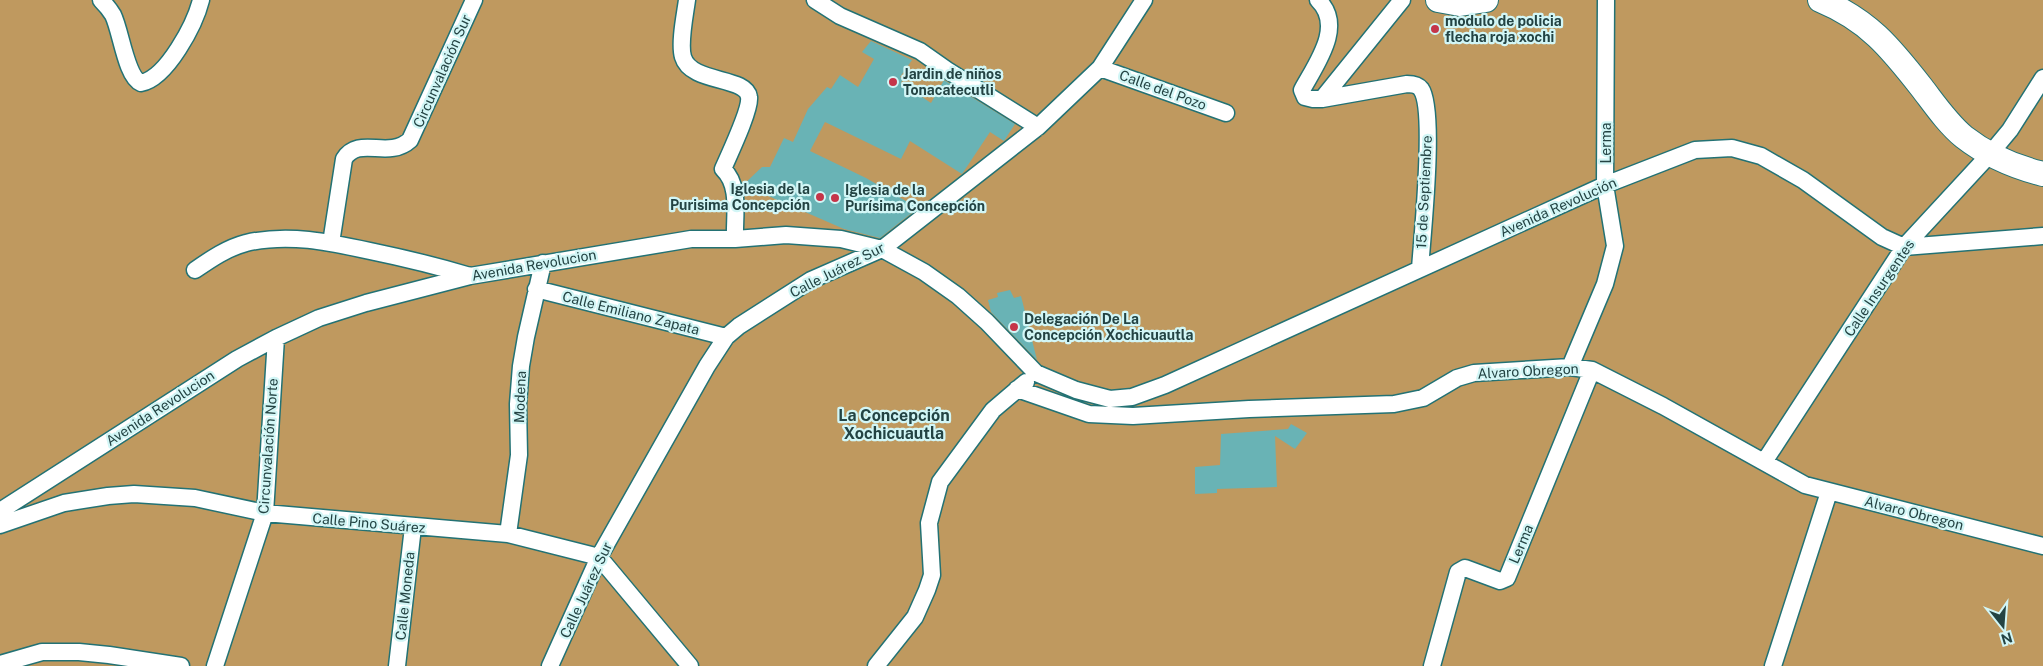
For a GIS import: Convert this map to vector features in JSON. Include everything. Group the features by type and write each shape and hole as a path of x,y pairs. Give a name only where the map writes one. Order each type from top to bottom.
{"main road":[{"path":"1438,0 1460,4 1486,0"},
{"path":"1820,0 1850,14 1888,47 1938,109 1964,137 2010,164 2043,174"}],"street":[{"path":"101,0 113,15 134,79 141,83 154,76 176,50 189,32 201,0"},
{"name":"Circunvalación Sur","path":"331,243 344,159 356,149 365,147 394,149 406,144 410,140 474,0"},
{"path":"687,0 682,50 686,64 696,72 742,87 749,97 748,108 723,169 730,176 734,188 734,239"},
{"path":"815,0 840,16 920,51 1038,127"},
{"name":"Calle Juárez Sur","path":"550,666 599,557 707,366 726,337 755,314 811,280 882,249 1038,127 1100,68 1144,0"},
{"path":"1318,0 1325,7 1329,18 1329,32 1322,54 1302,90 1305,97 1313,99 1322,99 1402,0"},
{"name":"Lerma","path":"1570,367 1605,284 1615,246 1605,185 1606,0"},
{"name":"Calle del Pozo","path":"1100,68 1226,113"},
{"name":"Calle Insurgentes","path":"1764,462 1904,247 2010,130 2043,78"},
{"name":"15 de Septiembre","path":"1322,99 1411,84 1417,85 1422,90 1427,114 1428,152 1420,269"},
{"name":"Avenida Revolución","path":"1076,390 1110,399 1132,397 1165,385 1605,185 1695,150 1732,148 1761,156 1803,180 1882,237 1904,247 2043,236"},
{"name":"Avenida Revolucion","path":"0,510 237,359 319,318 366,303 470,276 543,262 691,239 734,239 786,235 833,238 882,249 924,272 958,296 987,322 1036,374 1076,390"},
{"path":"195,270 227,250 244,244 283,238 308,239 331,243 430,264 470,276"},
{"name":"Modena","path":"508,534 519,455 518,404 521,366 543,262"},
{"name":"Calle Emiliano Zapata","path":"536,289 726,337"},
{"name":"Circunvalación Norte","path":"215,666 265,513 276,338"},
{"name":"Alvaro Obregon","path":"1017,389 1089,414 1150,416 1249,409 1394,404 1423,398 1457,378 1474,373 1570,367 1592,370 1664,406 1805,485 2043,546"},
{"name":"Lerma","path":"1432,666 1458,572 1465,568 1503,582 1507,578 1592,370"},
{"path":"876,666 915,617 927,590 932,575 929,523 940,482 993,410 1036,374"},
{"path":"1773,666 1829,492"},
{"name":"Calle Pino Suárez","path":"0,525 64,503 134,494 195,498 265,513 508,534 599,557"},
{"name":"Calle Moneda","path":"397,666 413,527"},
{"path":"599,557 690,666"},
{"path":"0,664 42,659 109,655 182,666"}],"shaded area":[{"path":"0,0 2043,0 2043,666 0,666"}],"building":[{"path":"871,41 912,60 900,77 903,79 901,83 931,103 944,80 1015,124 1004,141 990,132 962,174 910,141 901,159 825,122 810,151 866,178 918,208 880,238 844,229 743,185 762,167 770,167 784,138 793,142 808,109 827,87 831,89 840,75 858,87 874,59 862,52"},
{"name":"Delegación De La Concepción Xochicuautla","path":"1010,290 1014,298 1021,296 1037,360 991,312 988,300 998,297 997,293"},
{"path":"1291,424 1307,433 1295,449 1275,436 1277,487 1217,489 1217,493 1195,494 1195,467 1220,465 1221,434 1288,429"}],"place":[{"name":"modulo de policia flecha roja xochi","path":"1435,29"},
{"name":"Jardin de niños Tonacatecutli","path":"893,82"},
{"name":"Iglesia de la Purisima Concepción","path":"820,197"},
{"name":"Iglesia de la Purísima Concepción","path":"835,198"},
{"name":"Delegación De La Concepción Xochicuautla","path":"1014,327"}],"district":[{"name":"La Concepción Xochicuautla","path":"894,424"}]}
